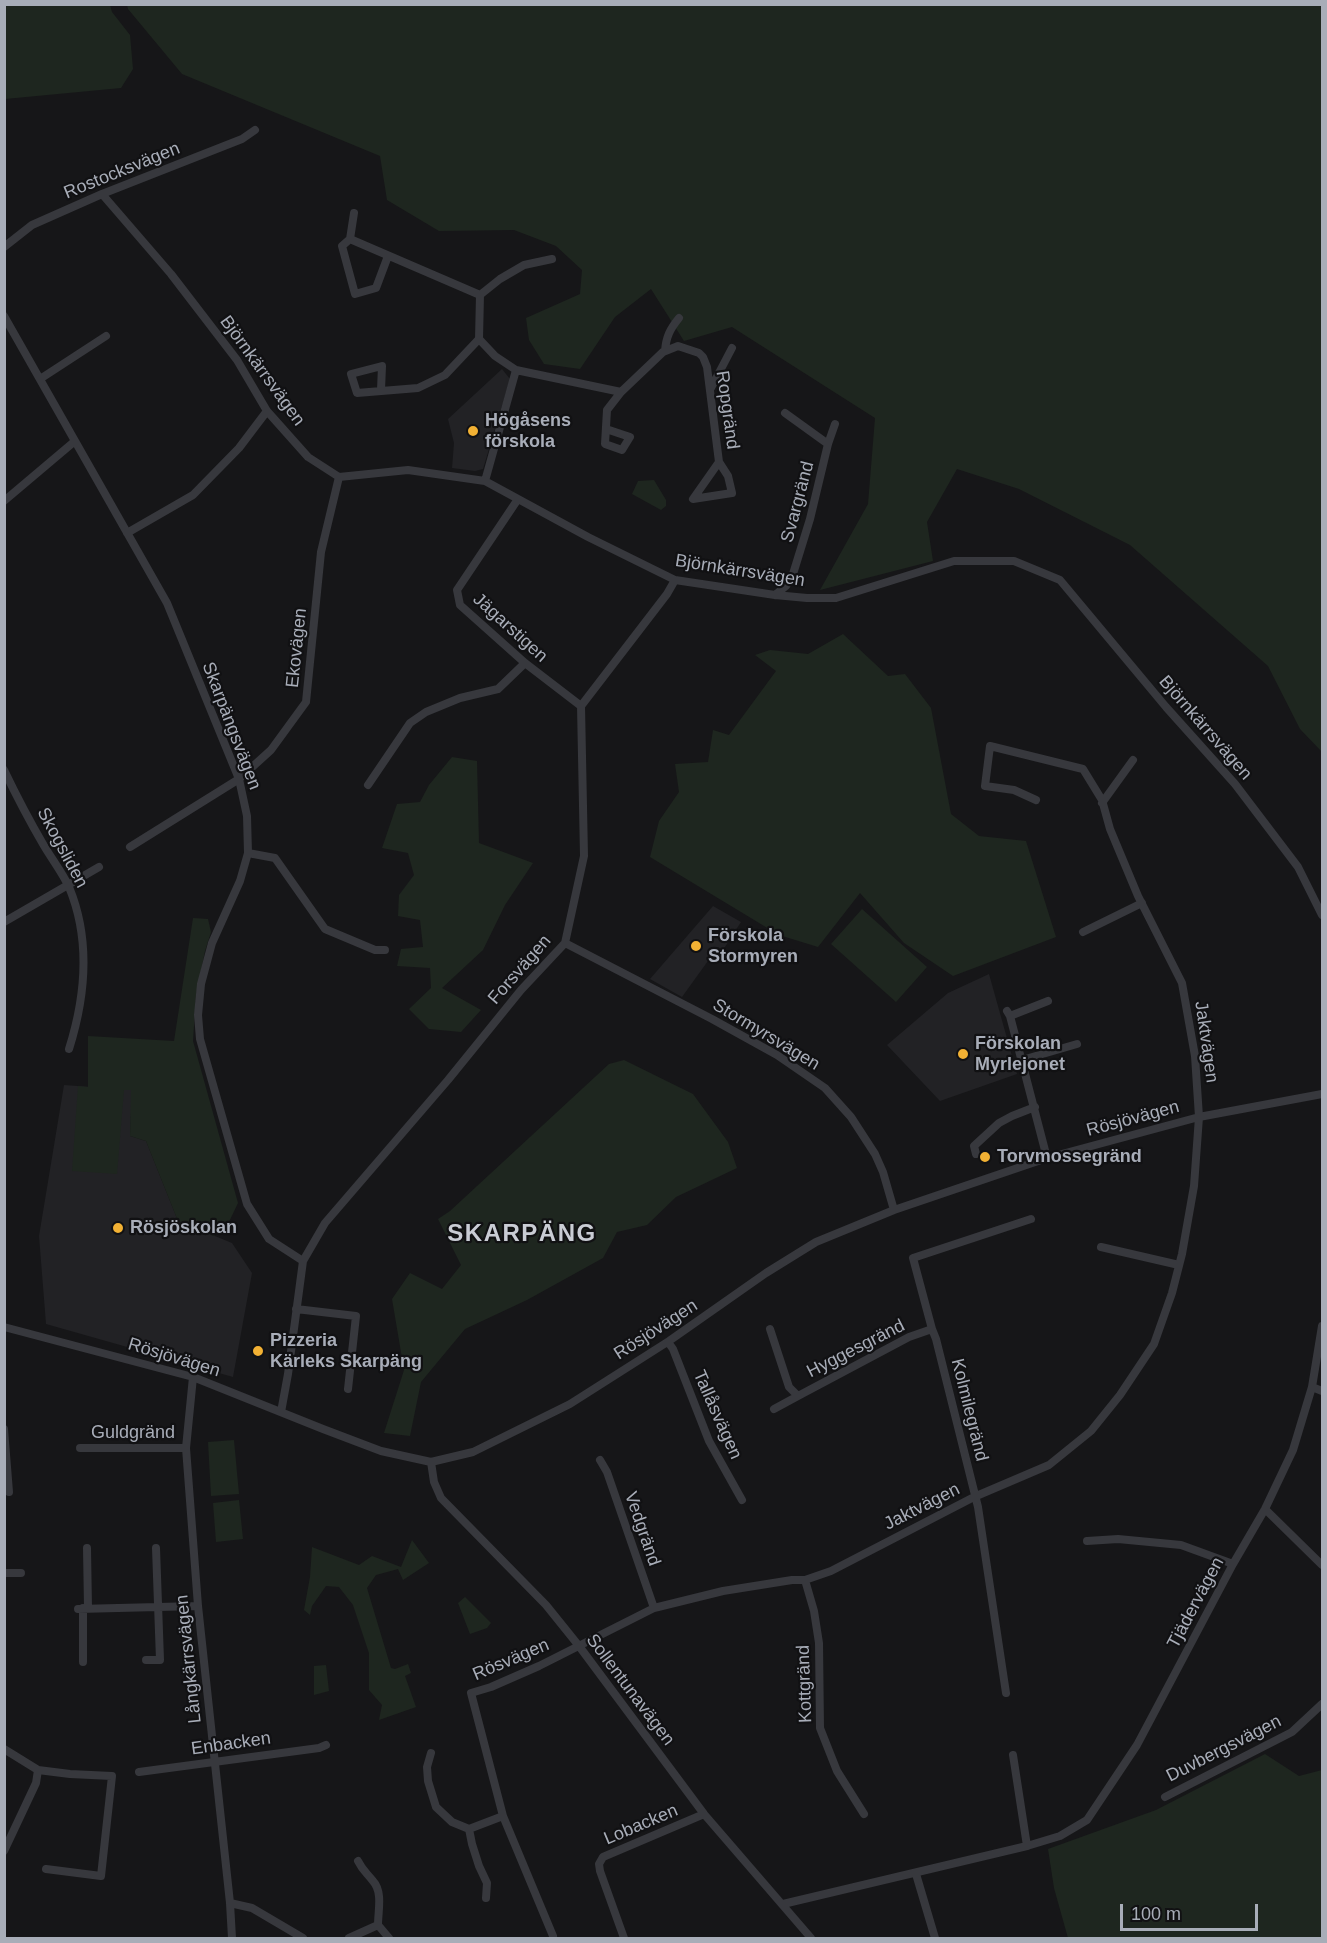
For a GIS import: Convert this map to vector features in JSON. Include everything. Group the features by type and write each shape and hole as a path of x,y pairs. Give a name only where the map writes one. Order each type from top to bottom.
{"street":[{"name":"Rostocksvägen","path":"4,247 32,225 102,194 242,138 255,130"},
{"name":"Björnkärrsvägen","path":"102,194 177,282 237,360 267,411 308,457 339,477 408,470 485,481 588,537 675,580 775,595 836,598 954,561 1014,561 1060,580 1166,707 1235,784 1298,867 1323,915"},
{"path":"354,213 350,239 342,246 355,294 376,288 388,256"},
{"path":"350,239 480,295"},
{"path":"480,295 500,279 524,266 552,259"},
{"path":"381,390 382,366 351,374 357,393 418,388 445,375 479,339 480,295"},
{"name":"Skarpängsvägen","path":"4,316 167,603 239,779 247,816 248,853 240,880 212,943 201,984 198,1015 200,1039 247,1204 269,1239 303,1261"},
{"path":"606,429 608,410 621,392 665,351 669,329 679,318"},
{"path":"40,379 106,336"},
{"path":"479,339 495,356 516,370 621,392"},
{"name":"Ropgränd","path":"665,351 678,346 699,353 703,357 711,389 719,462 728,476 732,493 693,499 719,462"},
{"path":"711,389 732,348"},
{"path":"485,481 516,370"},
{"path":"127,533 194,495 239,448 267,411"},
{"name":"Svargränd","path":"786,413 828,444"},
{"name":"Svargränd","path":"775,595 786,586 793,574 835,424"},
{"path":"4,501 75,441"},
{"name":"Ekovägen","path":"130,847 239,779 271,750 306,702 321,552 339,477"},
{"name":"Jägarstigen","path":"518,499 457,590 460,605 525,663 581,706"},
{"path":"581,706 667,594 675,580"},
{"path":"368,785 410,723 426,712 460,698 498,689 525,663"},
{"name":"Forsvägen","path":"281,1412 303,1261 325,1223 448,1080 521,990 565,944 584,856 581,706"},
{"name":"Jaktvägen","path":"579,1646 654,1608 723,1592 792,1580 805,1580 831,1571 974,1497 1048,1465 1090,1431 1120,1395 1154,1344 1172,1293 1194,1186 1199,1117 1195,1056 1182,983 1142,903 1110,829 1102,803 1083,769 990,746 985,786 1014,790 1036,800"},
{"path":"1102,803 1133,760"},
{"name":"Skogsliden","path":"4,770 43,844 68,885 81,920 84,955 78,1018 69,1049"},
{"path":"248,853 275,858 325,929 375,950 385,950"},
{"path":"4,922 99,867"},
{"path":"1083,932 1142,903"},
{"name":"Stormyrsvägen","path":"565,944 777,1055 825,1088 851,1117 875,1154 894,1210"},
{"path":"1047,1158 1008,1013 1048,1000"},
{"path":"1022,1060 1077,1044"},
{"name":"Rösjövägen","path":"4,1327 193,1377 381,1451 431,1462 473,1452 570,1404 668,1342 816,1242 894,1210 1047,1158 1199,1117 1323,1094"},
{"path":"976,1154 974,1146 999,1123 1035,1107"},
{"name":"Kolmilegränd","path":"1006,1693 978,1507 913,1258 1031,1220"},
{"path":"1101,1247 1179,1265"},
{"path":"296,1309 356,1316 348,1389"},
{"name":"Tjädervägen","path":"783,1904 1027,1846 1060,1836 1087,1820 1137,1745 1233,1564 1265,1509 1293,1450 1312,1387 1323,1326"},
{"name":"Hyggesgränd","path":"770,1329 789,1387 798,1396 909,1337 932,1329"},
{"name":"Tallåsvägen","path":"668,1342 673,1349 709,1442 742,1500"},
{"name":"Långkärrsvägen","path":"193,1377 186,1448 198,1606 232,1938"},
{"path":"1312,1387 1323,1391"},
{"path":"774,1409 798,1396"},
{"path":"4,1429 9,1492"},
{"name":"Guldgränd","path":"80,1448 186,1448"},
{"name":"Vedgränd","path":"600,1460 607,1472 654,1608"},
{"name":"Sollentunavägen","path":"431,1462 434,1482 441,1498 546,1605 704,1814 811,1938"},
{"path":"1265,1509 1323,1565"},
{"path":"1087,1541 1118,1539 1181,1545 1233,1564"},
{"path":"83,1662 83,1608 87,1548"},
{"path":"146,1660 160,1660 156,1548"},
{"path":"4,1573 21,1573"},
{"name":"Kottgränd","path":"805,1580 814,1611 819,1643 820,1728 837,1771 864,1814"},
{"path":"83,1608 198,1606"},
{"name":"Rösvägen","path":"553,1936 503,1816 471,1693 491,1687 579,1646"},
{"name":"Duvbergsvägen","path":"1165,1797 1292,1732 1323,1704"},
{"name":"Enbacken","path":"139,1772 319,1748 326,1745"},
{"path":"4,1749 38,1770 112,1776 101,1876 46,1869"},
{"path":"431,1753 426,1767 428,1781 436,1807 452,1822 469,1829 503,1816"},
{"path":"1013,1755 1027,1846"},
{"path":"4,1851 36,1783 38,1770"},
{"name":"Lobacken","path":"624,1938 600,1871 599,1864 603,1857 704,1814"},
{"path":"469,1829 479,1866 487,1883 486,1898"},
{"path":"358,1861 363,1873 374,1882 379,1895 378,1925 388,1938"},
{"path":"916,1874 935,1938"},
{"path":"230,1903 252,1908 303,1938"},
{"path":"349,1938 378,1925"}],"shaded area":[{"path":"9,4 110,5 112,12 130,35 133,69 121,88 5,99 4,7"},
{"path":"127,5 1322,5 1322,752 1300,729 1268,666 1130,545 1019,489 957,469 927,522 933,561 820,590 868,504 875,418 732,327 684,341 651,289 615,317 580,369 544,364 529,340 526,318 580,294 582,270 556,246 514,230 439,231 387,200 380,156 182,74"},
{"name":"Högåsens förskola","path":"502,369 510,379 483,469 475,471 452,468 454,443 448,419"},
{"path":"654,480 666,500 666,506 661,510 632,494 638,481"},
{"path":"843,634 888,676 905,674 931,708 951,814 979,836 1026,841 1056,937 953,976 904,943 860,893 818,947 779,935 650,857 659,821 679,792 675,764 708,762 713,730 729,735 776,671 755,655 770,650 808,654"},
{"path":"452,757 477,761 479,843 533,863 505,905 483,950 442,988 481,1010 461,1032 429,1029 409,1009 431,988 430,968 397,966 401,949 423,947 420,920 398,916 399,895 414,875 408,853 382,848 397,804 420,802 429,785"},
{"path":"713,906 741,922 723,950 718,947 682,997 650,979"},
{"path":"862,909 927,967 896,1002 831,944"},
{"path":"193,918 208,919 211,932 196,995 193,1041 238,1203 228,1224 214,1236 178,1221 146,1141 130,1136 131,1090 124,1090 117,1174 72,1171 78,1086 88,1087 88,1036 174,1041"},
{"path":"989,974 1017,1074 940,1101 887,1045 948,993"},
{"path":"624,1060 693,1094 728,1142 737,1168 676,1197 647,1225 617,1232 603,1258 527,1300 465,1329 421,1382 410,1436 384,1433 404,1370 392,1299 410,1273 442,1289 461,1265 438,1219 450,1211 609,1064"},
{"name":"Rösjöskolan","path":"64,1085 132,1090 130,1136 146,1141 178,1221 232,1243 252,1273 233,1377 46,1324 39,1236"},
{"path":"234,1440 239,1494 211,1496 208,1442"},
{"path":"239,1500 243,1539 216,1542 213,1503"},
{"path":"412,1540 429,1563 403,1580 398,1569 376,1575 367,1588 391,1668 395,1669 408,1664 411,1673 405,1676 416,1707 379,1720 382,1705 369,1690 369,1653 353,1605 339,1587 326,1586 312,1606 310,1615 304,1610 312,1547 359,1565 372,1556 401,1567"},
{"path":"465,1597 491,1623 487,1628 470,1634 458,1603"},
{"path":"326,1665 329,1691 314,1695 314,1666"},
{"path":"1265,1754 1299,1776 1322,1770 1322,1938 1068,1938 1054,1888 1048,1849 1156,1810"}],"place":[{"name":"Högåsens förskola","path":"473,431"},
{"name":"Förskola Stormyren","path":"696,946"},
{"name":"Förskolan Myrlejonet","path":"963,1054"},
{"name":"Torvmossegränd","path":"985,1157"},
{"name":"Rösjöskolan","path":"118,1228"},
{"name":"Pizzeria Kärleks Skarpäng","path":"258,1351"}],"district":[{"name":"SKARPÄNG","path":"522,1234"}]}
